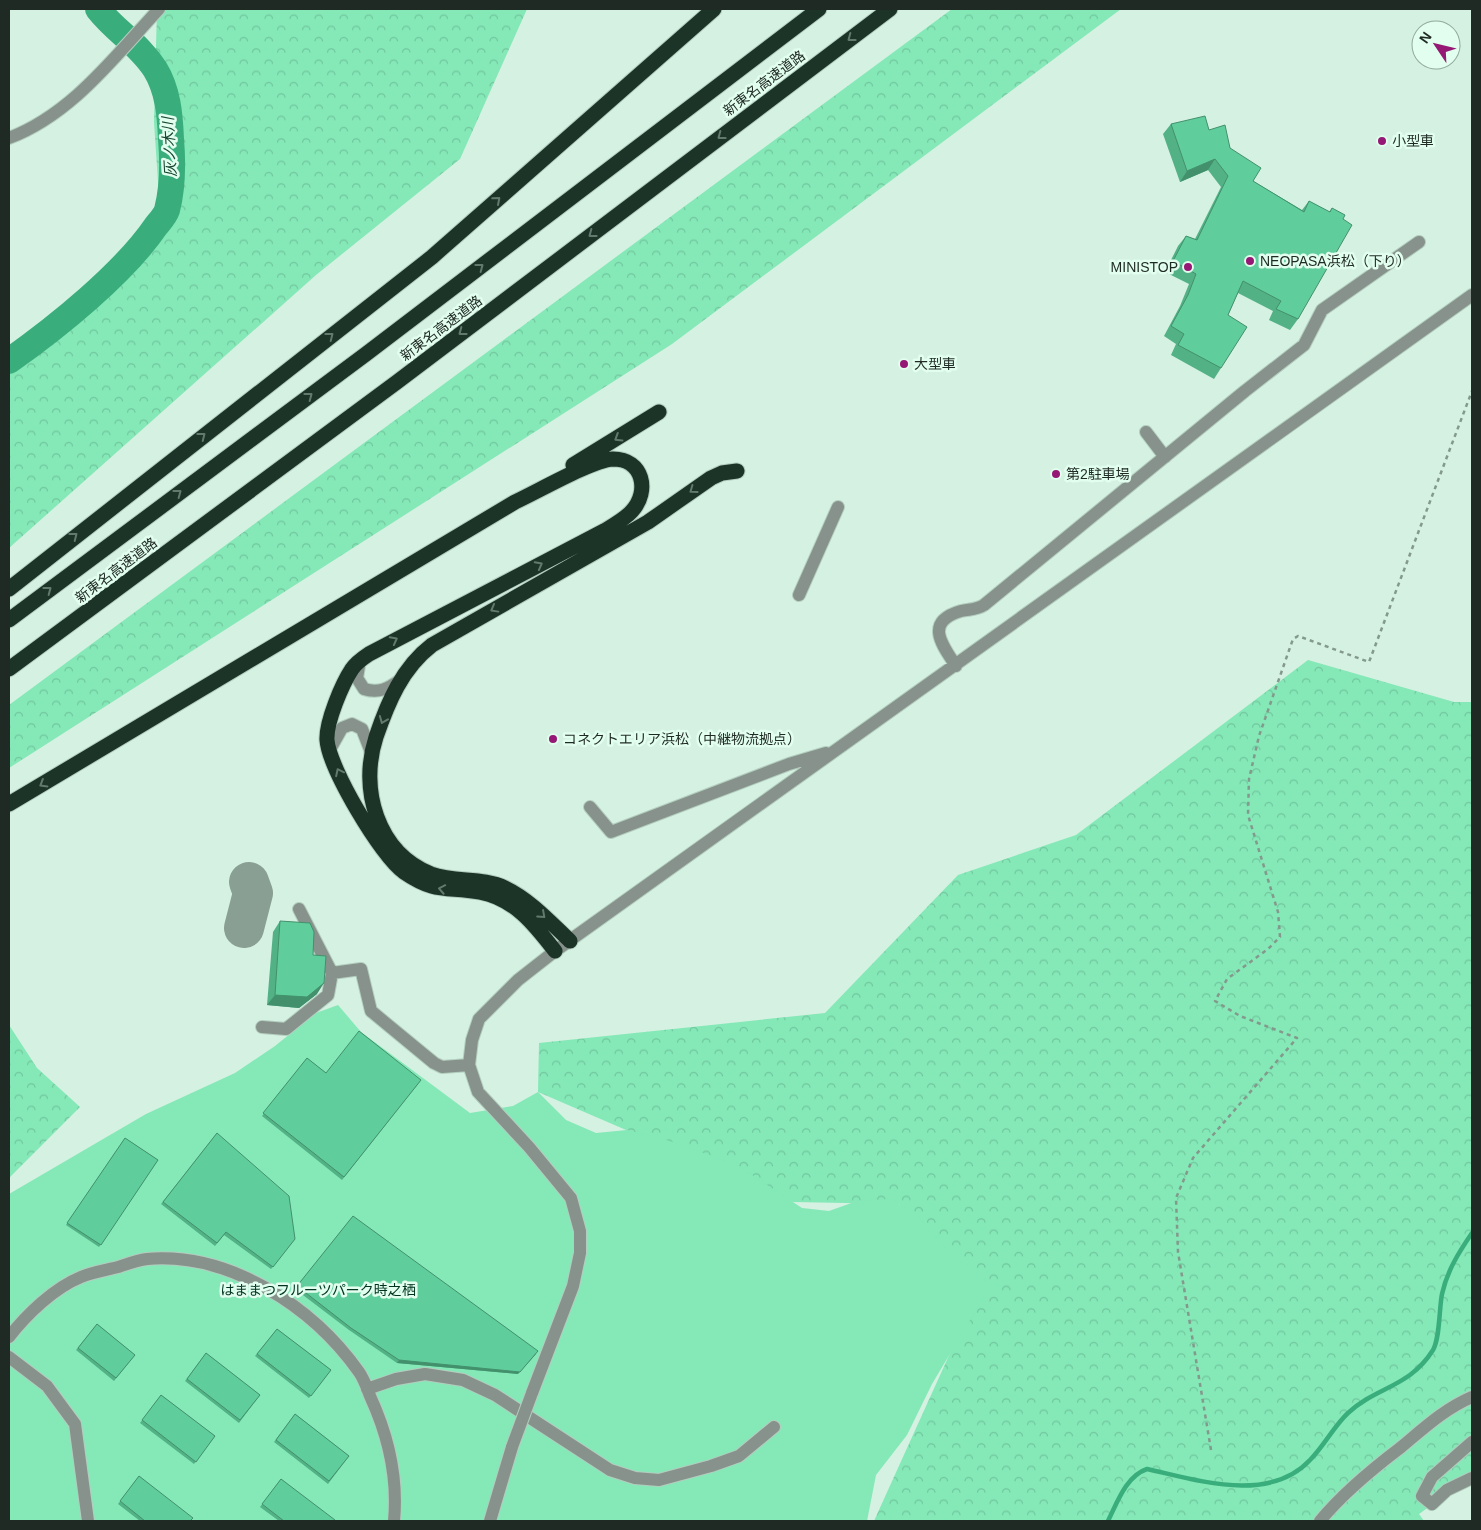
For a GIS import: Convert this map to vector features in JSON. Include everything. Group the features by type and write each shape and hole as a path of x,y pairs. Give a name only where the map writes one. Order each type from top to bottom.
{"highway":[{"path":"9,589 432,257 714,9"},
{"name":"新東名高速道路","path":"9,620 366,354 820,9"},
{"name":"新東名高速道路","path":"9,670 397,382 890,9"},
{"path":"9,804 515,502 659,412"},
{"path":"515,502 593,465 612,459 630,463 641,476 643,484 642,493 633,510 616,524 378,648 360,660 347,679 330,721 327,736 330,751 369,830 392,863 428,886 480,892 503,900 536,925 555,951"},
{"path":"570,940 532,906 508,889 483,881 445,878 432,874 408,861 398,852 383,832 373,806 369,778 372,752 400,680 422,653 443,637 648,522 711,478 722,473 737,472"}],"street":[{"path":"9,138 38,125 61,110 159,9"},
{"path":"956,666 939,640 938,631 942,623 961,612 977,609 984,605 1304,345 1322,310 1419,242"},
{"path":"490,1521 512,1447 573,1286 580,1253 580,1231 571,1198 529,1147 478,1092 468,1065 472,1040 479,1019 518,980 570,940 956,666 1472,295"},
{"path":"1146,432 1165,458"},
{"path":"799,595 838,507"},
{"path":"360,660 357,678 364,689 377,692 391,687 400,680"},
{"path":"330,751 338,733 346,725 352,724 362,729 372,752"},
{"path":"590,807 611,832 771,771 836,750"},
{"path":"262,1027 286,1029 328,995 332,973 299,909"},
{"path":"332,973 361,969 372,1011 434,1063 442,1067 468,1065"},
{"path":"9,1337 31,1312 52,1295 81,1277 146,1259 177,1260 207,1265 241,1275 287,1301 336,1343 360,1373 389,1448 396,1502 394,1521"},
{"path":"9,1357 47,1386 75,1424 88,1521"},
{"path":"367,1389 396,1378 426,1374 464,1380 495,1395 610,1470 658,1480 684,1474 739,1456 774,1427"},
{"path":"1320,1521 1334,1504 1367,1474 1439,1415 1472,1397"},
{"path":"1472,1442 1432,1477 1422,1496 1432,1504 1447,1490 1472,1478"}],"path":[{"path":"1211,1450 1178,1252 1176,1198 1193,1158 1297,1038 1240,1016 1215,1001 1227,979 1268,949 1280,937 1278,912 1248,815 1249,779 1259,736 1293,639 1298,636 1369,662 1472,391"}],"green space":[{"path":"157,9 527,9 460,159 316,275 9,548 9,353 135,241 160,211 154,122"},
{"path":"952,9 1121,9 672,344 9,768 9,705"},
{"path":"1308,660 1454,702 1472,702 1472,1476 1419,1514 1424,1521 874,1521 980,1287 899,1204 793,1202 538,1092 539,1043 825,1013 958,875 1076,835"},
{"name":"はままつフルーツパーク時之栖","path":"338,1005 361,1032 470,1113 513,1106 538,1092 566,1120 596,1133 627,1130 661,1138 737,1165 802,1208 829,1211 857,1201 888,1199 911,1210 955,1257 991,1285 932,1384 907,1435 876,1475 867,1521 9,1521 9,1194 146,1114 235,1073 275,1046 316,1013"},
{"path":"9,1025 37,1068 80,1107 9,1178"}],"building":[{"name":"NEOPASA浜松（下り）","path":"1205,116 1209,130 1225,125 1230,148 1261,168 1253,181 1304,212 1309,201 1330,212 1332,208 1345,215 1343,219 1352,225 1298,319 1276,309 1281,301 1243,281 1228,315 1247,327 1221,368 1178,345 1184,334 1171,326 1188,295 1196,274 1173,261 1186,236 1197,240 1228,176 1215,159 1187,171 1171,124"},
{"path":"280,921 310,923 314,932 313,955 326,956 324,983 307,997 275,995"},
{"path":"359,1031 421,1080 344,1177 263,1113 307,1058 326,1073"},
{"path":"217,1133 289,1196 295,1239 273,1267 226,1232 217,1243 163,1202"},
{"path":"125,1138 158,1160 101,1245 67,1223"},
{"path":"353,1216 538,1351 520,1372 399,1360 351,1328 297,1286"},
{"path":"97,1324 135,1355 116,1378 78,1348"},
{"path":"277,1329 331,1370 311,1396 257,1354"},
{"path":"206,1353 260,1395 240,1420 187,1379"},
{"path":"161,1395 215,1436 196,1462 142,1420"},
{"path":"295,1414 349,1456 329,1481 276,1440"},
{"path":"139,1476 193,1518 190,1521 145,1521 120,1501"},
{"path":"281,1479 335,1520 284,1521 262,1504"}],"waterway":[{"name":"灰ノ木川","path":"9,361 68,316 108,281 142,244 167,210 171,184 172,157 169,112 163,85 149,60 98,9"},
{"path":"1108,1521 1128,1484 1133,1478 1147,1469 1210,1483 1254,1485 1274,1482 1293,1473 1310,1460 1348,1413 1370,1397 1403,1380 1424,1363 1433,1350 1437,1338 1441,1300 1447,1277 1472,1233"}],"taxiway":[{"path":"244,928 253,893 249,882"}],"place":[{"name":"小型車","path":"1382,141"},
{"name":"NEOPASA浜松（下り）","path":"1250,261"},
{"name":"MINISTOP","path":"1188,267"},
{"name":"大型車","path":"904,364"},
{"name":"第2駐車場","path":"1056,474"},
{"name":"コネクトエリア浜松（中継物流拠点）","path":"553,739"}]}
